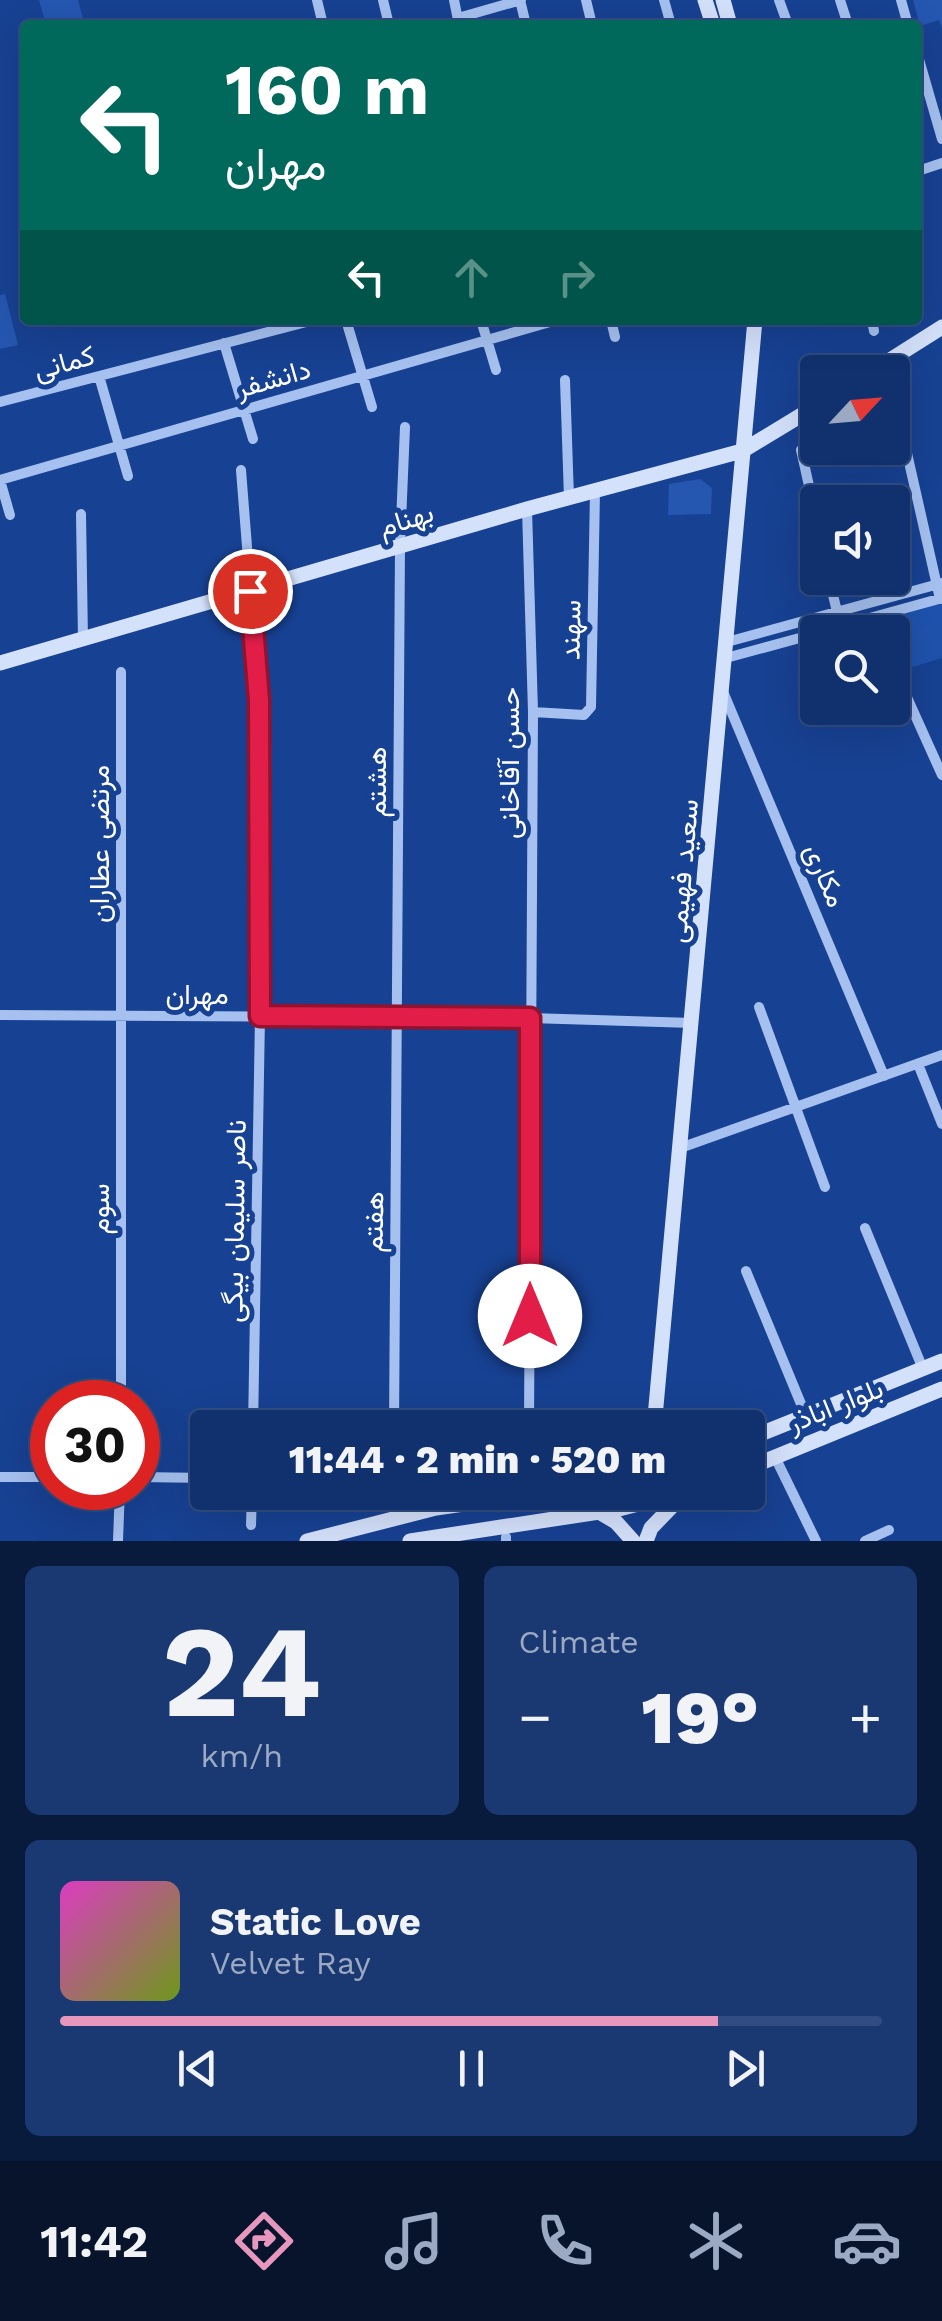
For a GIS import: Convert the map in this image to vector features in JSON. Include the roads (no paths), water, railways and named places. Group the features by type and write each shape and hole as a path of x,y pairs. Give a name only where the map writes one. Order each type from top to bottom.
{"main road":[{"name":"سعید فهیمی","path":"656,1410 683,1147 755,325"},
{"path":"898,355 942,327"},
{"name":"بهنام","path":"0,663 250,591 401,542 742,450 800,416"},
{"name":"بلوار اباذر","path":"765,1433 942,1361"},
{"name":"بلوار اباذر","path":"765,1460 942,1389"},
{"path":"306,1541 428,1510"},
{"path":"410,1541 608,1510"},
{"path":"646,1541 666,1510"},
{"path":"599,1512 616,1522 633,1541"}],"street":[{"path":"462,20 520,0"},
{"path":"922,70 942,138"},
{"name":"کمانی","path":"0,402 294,325"},
{"path":"347,325 372,407"},
{"path":"483,325 496,370"},
{"name":"دانشفر","path":"0,480 540,325"},
{"path":"612,325 615,337"},
{"path":"224,343 254,439"},
{"path":"98,376 128,476"},
{"path":"565,380 570,498"},
{"name":"هشتم","path":"397,1017 405,427"},
{"path":"883,615 941,599 910,462"},
{"name":"ناصر سلیمان بیگی","path":"241,470 259,700 260,1016 254,1410"},
{"path":"0,480 10,515"},
{"name":"سهند","path":"532,712 584,715 590,707 594,492"},
{"name":"حسن آقاخانی","path":"526,509 532,712 529,1410"},
{"path":"81,514 82,640"},
{"path":"726,650 837,612 939,584"},
{"path":"833,595 838,615"},
{"path":"866,604 871,615"},
{"path":"726,650 800,636"},
{"name":"مرتضی عطاران","path":"122,672 122,1016"},
{"name":"مکاری","path":"723,693 884,1076"},
{"path":"910,704 942,775"},
{"path":"759,1007 824,1187"},
{"name":"مهران","path":"0,1015 530,1018 693,1023"},
{"name":"سوم","path":"121,1380 122,1016"},
{"name":"هفتم","path":"394,1410 397,1017"},
{"path":"683,1147 942,1056"},
{"path":"918,1064 942,1124"},
{"path":"865,1228 923,1369"},
{"path":"746,1271 806,1416"},
{"path":"774,1456 816,1541"},
{"path":"0,1478 30,1477"},
{"path":"160,1477 190,1477"},
{"path":"118,1541 119,1510"},
{"path":"251,1510 251,1525"},
{"path":"865,1541 889,1530"}]}
